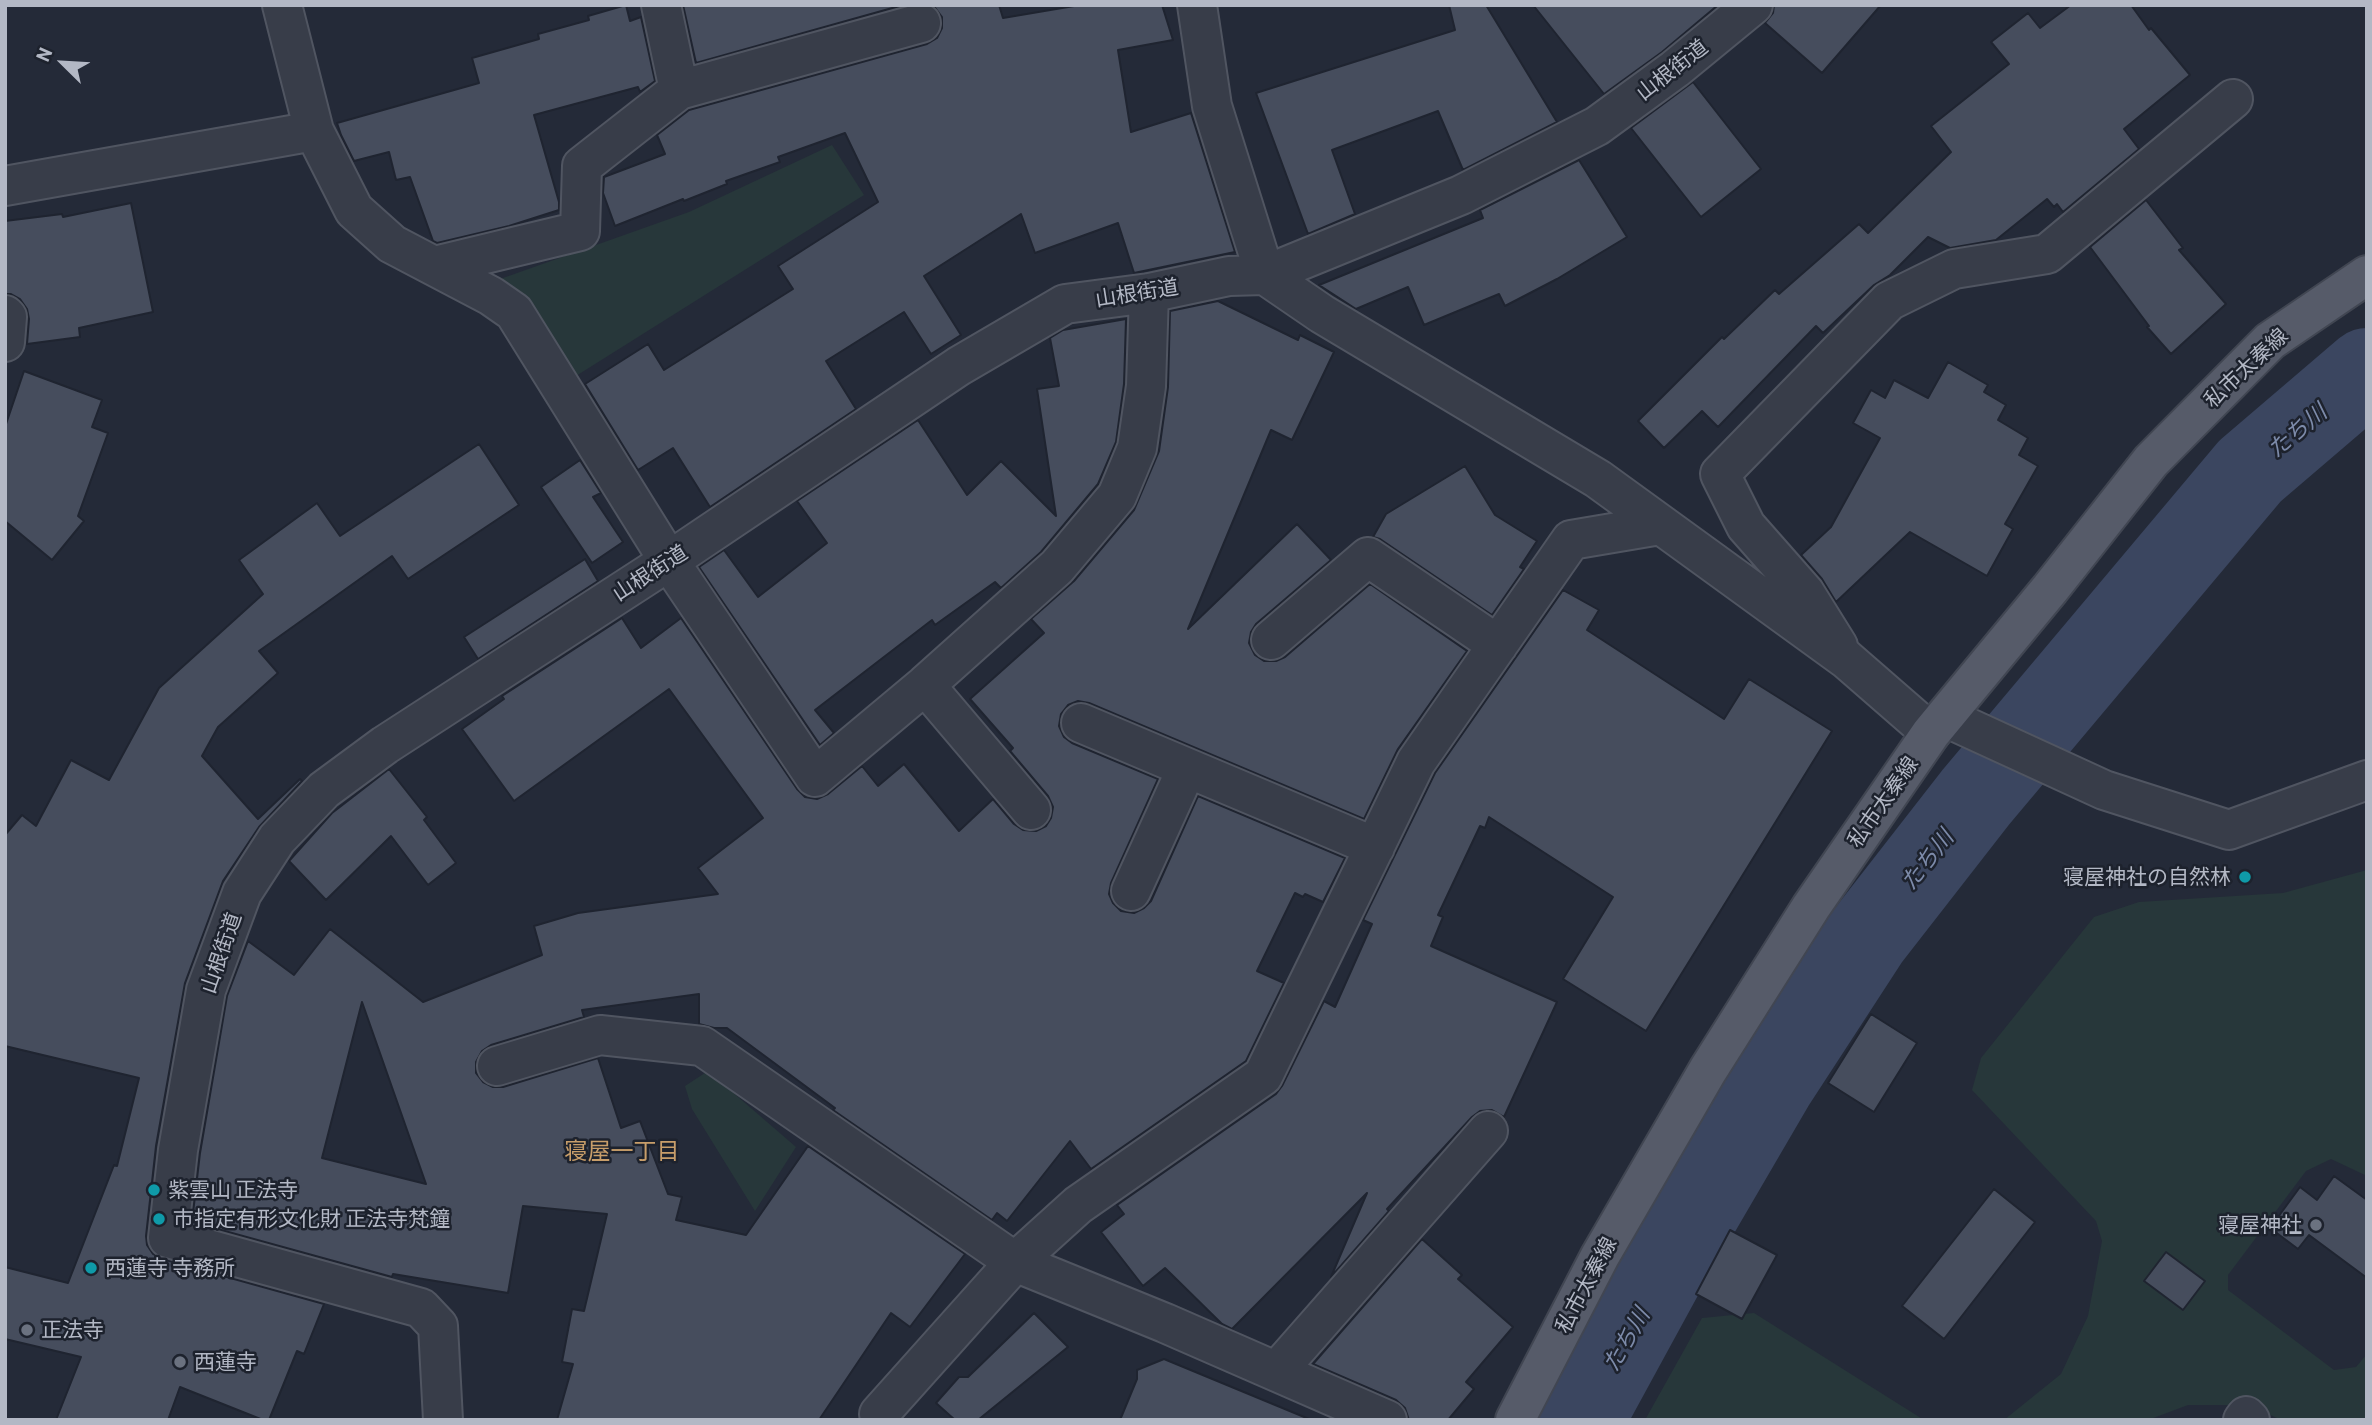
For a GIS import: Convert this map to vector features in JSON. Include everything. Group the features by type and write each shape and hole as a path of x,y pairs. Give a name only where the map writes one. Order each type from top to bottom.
{"main road":[{"name":"私市太秦線","path":"1515,1420 1600,1256 1708,1070 1811,907 1938,725 2151,461 2270,341 2367,275"}],"street":[{"path":"282,5 314,131 354,209 392,244 491,296 514,312 669,561 815,777 925,685 1057,567 1117,496 1138,447 1146,386 1149,293"},
{"path":"661,5 679,90"},
{"path":"1197,5 1212,106 1265,275 1322,314 1598,479 1938,725 2104,790 2229,830 2367,780"},
{"name":"山根街道","path":"443,1420 438,1326 421,1308 168,1238 178,1150 206,990 242,893 277,839 324,790 385,744 669,561 958,366 1065,304 1149,293 1229,276 1265,275 1461,195 1597,126 1753,5"},
{"path":"435,267 580,232 582,166 679,90 920,23"},
{"path":"1846,659 1805,593 1746,526 1720,474 1889,301 1954,269 2047,254 2233,99"},
{"path":"5,186 314,131"},
{"path":"5,315 5,342"},
{"path":"879,1414 1015,1262 1078,1205 1264,1076 1416,762 1571,540 1660,525"},
{"path":"1271,640 1368,557 1498,645"},
{"path":"925,685 1031,810"},
{"path":"1081,723 1375,847"},
{"path":"1131,891 1187,768"},
{"path":"497,1066 600,1035 702,1046 1015,1262 1387,1420"},
{"path":"1277,1371 1488,1131"},
{"path":"2243,1420 2246,1416 2250,1420"}],"shaded area":[{"path":"832,145 864,195 568,381 489,283 689,212"},
{"path":"2367,870 2367,1176 2331,1159 2306,1171 2228,1275 2228,1290 2334,1370 2356,1367 2367,1354 2367,1420 2281,1420 2250,1405 2188,1405 2148,1420 2004,1420 2061,1374 2088,1316 2102,1241 2096,1221 1972,1090 1981,1058 2094,917 2139,902 2283,893"},
{"path":"708,1071 796,1147 755,1211 692,1109 685,1086"},
{"path":"1754,1313 1924,1420 1645,1420 1702,1318"}],"building":[{"path":"626,5 630,21 641,17 655,81 640,92 638,87 534,115 559,210 509,226 437,243 433,241 410,177 396,180 389,152 354,161 337,123 479,83 472,58 539,39 538,34 589,20 588,16"},
{"path":"683,5 903,5 696,63"},
{"path":"933,5 999,5 1003,18 1080,5 1162,5 1173,40 1118,50 1131,132 1191,113 1235,252 1134,273 1118,223 1035,253 1021,214 924,276 961,335 931,354 904,312 826,361 856,409 710,507 673,448 638,470 585,384 648,344 664,370 793,289 778,266 878,202 845,133 778,157 780,162 726,181 727,184 615,226 603,193 604,177 665,154 657,135 689,110 927,44 937,38 942,28 942,17"},
{"path":"1449,5 1486,5 1557,122 1463,170 1438,111 1332,150 1355,214 1308,234 1256,93 1455,30"},
{"path":"1533,5 1718,5 1662,52 1604,94"},
{"path":"1774,5 1881,5 1822,73 1765,23 1773,13"},
{"path":"2071,5 2131,5 2149,30 2151,28 2190,75 2124,129 2139,149 2063,212 2057,204 2054,207 2047,199 1996,240 1950,248 1928,237 1890,275 1874,285 1823,333 1816,326 1718,427 1702,411 1664,448 1638,421 1722,337 1724,339 1775,290 1779,294 1859,224 1868,233 1951,152 1931,126 2009,64 1991,42 2028,13 2040,28"},
{"path":"1693,82 1761,169 1701,217 1631,128"},
{"path":"1579,160 1627,237 1505,306 1499,294 1424,325 1408,287 1356,309 1319,285 1483,218 1480,210"},
{"path":"2146,200 2183,248 2179,250 2226,304 2171,354 2147,327 2149,326 2090,247"},
{"path":"131,203 153,312 79,328 80,337 27,344 27,309 20,299 5,294 5,221 62,214 63,217"},
{"path":"1218,301 1298,340 1300,335 1334,352 1292,440 1271,430 1188,629 1297,524 1331,560 1256,624 1249,643 1255,655 1264,661 1276,661 1285,657 1370,584 1467,651 1398,749 1364,819 1089,703 1078,701 1068,705 1061,714 1059,726 1064,737 1072,743 1158,779 1111,883 1109,894 1121,911 1134,913 1151,901 1198,796 1345,858 1323,902 1305,894 1303,897 1295,893 1257,971 1284,983 1246,1061 1091,1169 1070,1141 1007,1221 997,1213 992,1220 833,1110 835,1108 727,1028 699,1024 699,994 582,1010 584,1017 491,1045 482,1051 476,1062 476,1073 483,1082 493,1087 503,1087 598,1058 621,1128 640,1121 668,1194 682,1197 676,1220 746,1235 808,1146 965,1254 910,1327 891,1313 819,1420 557,1420 573,1364 562,1362 572,1309 584,1311 607,1214 523,1206 508,1293 393,1274 392,1277 192,1222 200,1153 227,996 248,941 294,975 330,929 423,1002 542,955 534,926 578,913 718,894 698,868 763,818 669,689 514,801 462,729 504,699 502,696 622,618 641,648 681,618 805,797 817,799 828,794 862,766 878,786 904,764 959,831 993,799 1014,824 1023,830 1036,831 1046,826 1053,807 1048,796 1010,751 1013,748 970,699 1044,633 1031,619 1074,581 1134,510 1159,451 1168,387 1170,311","holes":["362,1002 426,1184 322,1158"]},
{"path":"1126,319 1124,384 1116,442 1098,484 1041,552 1001,588 995,582 935,625 932,620 815,710 834,733 820,745 699,567 724,550 758,597 827,543 797,501 918,420 967,495 1001,461 1056,516 1037,389 1059,386 1050,338 1063,330"},
{"path":"1948,362 1988,385 1984,392 2006,405 1998,420 2028,438 2019,455 2038,466 2005,524 2013,529 1987,576 1910,532 1836,602 1822,579 1801,555 1831,527 1880,438 1853,423 1871,390 1885,398 1894,380 1928,398"},
{"path":"24,371 102,400 92,427 108,433 78,516 84,521 52,560 5,521 5,427"},
{"path":"479,444 519,505 408,579 392,556 259,651 278,673 218,727 202,756 258,819 300,779 302,781 259,827 223,881 185,983 156,1146 147,1245 153,1254 162,1259 324,1304 304,1354 297,1351 269,1420 180,1387 168,1420 56,1420 81,1357 5,1339 5,1267 68,1283 114,1165 117,1166 139,1078 5,1046 5,835 22,815 36,826 71,760 109,780 159,688 263,594 239,560 317,503 340,536"},
{"path":"580,460 601,493 593,497 623,542 592,563 541,487"},
{"path":"1465,466 1495,515 1537,541 1520,567 1524,569 1492,615 1380,539 1373,537 1386,514"},
{"path":"585,559 598,581 478,659 464,637"},
{"path":"1563,590 1599,610 1587,630 1724,719 1749,679 1832,731 1646,1031 1563,979 1613,897 1489,817 1485,828 1480,826 1438,915 1443,917 1431,946 1557,1002 1504,1117 1492,1110 1480,1111 1472,1117 1387,1209 1389,1211 1331,1277 1367,1193 1232,1329 1222,1324 1165,1268 1143,1286 1101,1232 1124,1214 1117,1205 1276,1094 1282,1086 1324,1001 1335,1007 1372,924 1363,920 1435,773"},
{"path":"389,769 427,817 424,820 456,863 428,885 391,836 326,900 289,861 332,813"},
{"path":"1871,1014 1917,1043 1874,1112 1828,1083"},
{"path":"2334,1176 2367,1200 2367,1278 2309,1235 2298,1249 2270,1228 2300,1187 2317,1200"},
{"path":"1994,1189 2035,1222 1944,1339 1902,1306"},
{"path":"1730,1230 1777,1255 1742,1319 1696,1294"},
{"path":"1422,1239 1462,1275 1458,1279 1513,1327 1466,1382 1474,1389 1448,1420 1409,1420 1405,1408 1396,1400 1313,1364"},
{"path":"2166,1252 2205,1281 2183,1310 2144,1281"},
{"path":"1034,1313 1068,1347 978,1420 955,1420 936,1403 959,1377 968,1377"},
{"path":"1164,1359 1309,1419 1120,1420 1137,1379 1137,1370"}],"waterway":[{"name":"たち川","path":"1581,1420 1664,1268 1772,1083 1867,937 1976,797 2250,471 2367,371"}],"place":[{"name":"寝屋神社の自然林","path":"2245,877"},
{"name":"紫雲山 正法寺","path":"154,1190"},
{"name":"市指定有形文化財 正法寺梵鐘","path":"159,1219"},
{"name":"寝屋神社","path":"2316,1225"},
{"name":"西蓮寺 寺務所","path":"91,1268"},
{"name":"正法寺","path":"27,1330"},
{"name":"西蓮寺","path":"180,1362"}],"district":[{"name":"寝屋一丁目","path":"622,1151"}]}
